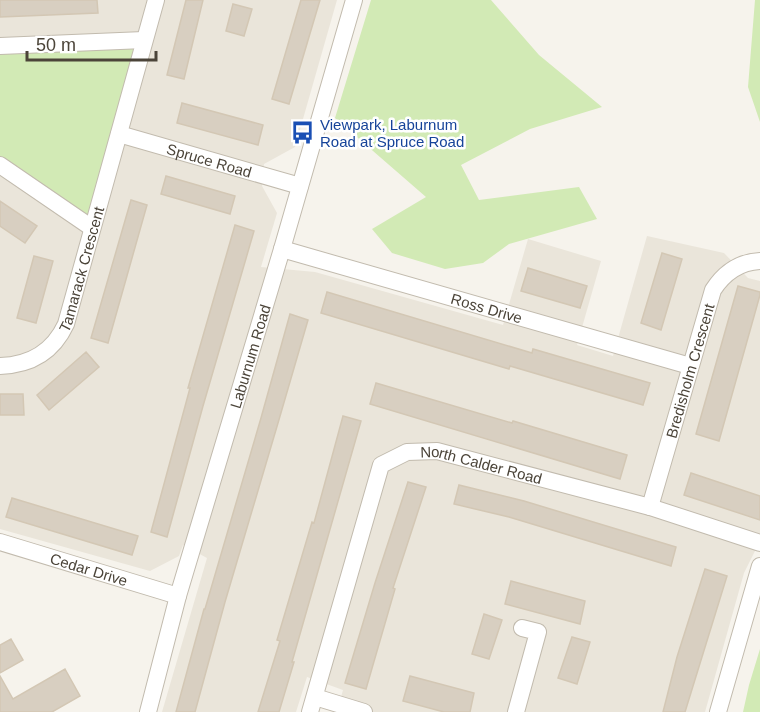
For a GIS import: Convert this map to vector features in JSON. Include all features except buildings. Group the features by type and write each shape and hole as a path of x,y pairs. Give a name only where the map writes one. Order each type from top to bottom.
{"street":[{"name":"Tamarack Crescent","path":"0,366 14,365 42,355 56,342 66,324 156,0"},
{"name":"Laburnum Road","path":"148,712 178,596 354,0"},
{"path":"0,46 144,40"},
{"name":"Spruce Road","path":"119,135 300,186"},
{"path":"0,165 92,228"},
{"name":"Ross Drive","path":"282,249 690,366"},
{"name":"Bredisholm Crescent","path":"650,507 710,298 718,282 730,270 740,265 760,261"},
{"name":"North Calder Road","path":"312,705 381,465 407,452 437,451 650,507 760,543"},
{"name":"Cedar Drive","path":"0,542 178,596"},
{"path":"718,712 760,566"},
{"path":"516,712 538,632 522,628"},
{"path":"312,705 364,712"}],"shaded area":[{"path":"0,0 337,0 295,147 264,164 262,186 277,213 261,267 315,272 503,325 528,239 601,261 577,345 613,356 647,236 724,253 748,278 760,281 760,541 744,573 705,712 337,712 343,690 307,677 296,712 162,712 207,558 183,545 179,556 150,571 0,529"}],"green space":[{"path":"371,0 491,0 539,55 602,107 530,129 461,165 479,200 579,187 597,219 509,244 483,263 445,269 392,253 372,229 426,197 335,118"},
{"path":"755,0 760,0 760,122 748,87"},
{"path":"144,40 92,228 0,165 0,46"},
{"path":"760,649 760,712 743,712 749,685"}],"place":[{"name":"Viewpark, Laburnum Road at Spruce Road","path":"302,133"}]}
